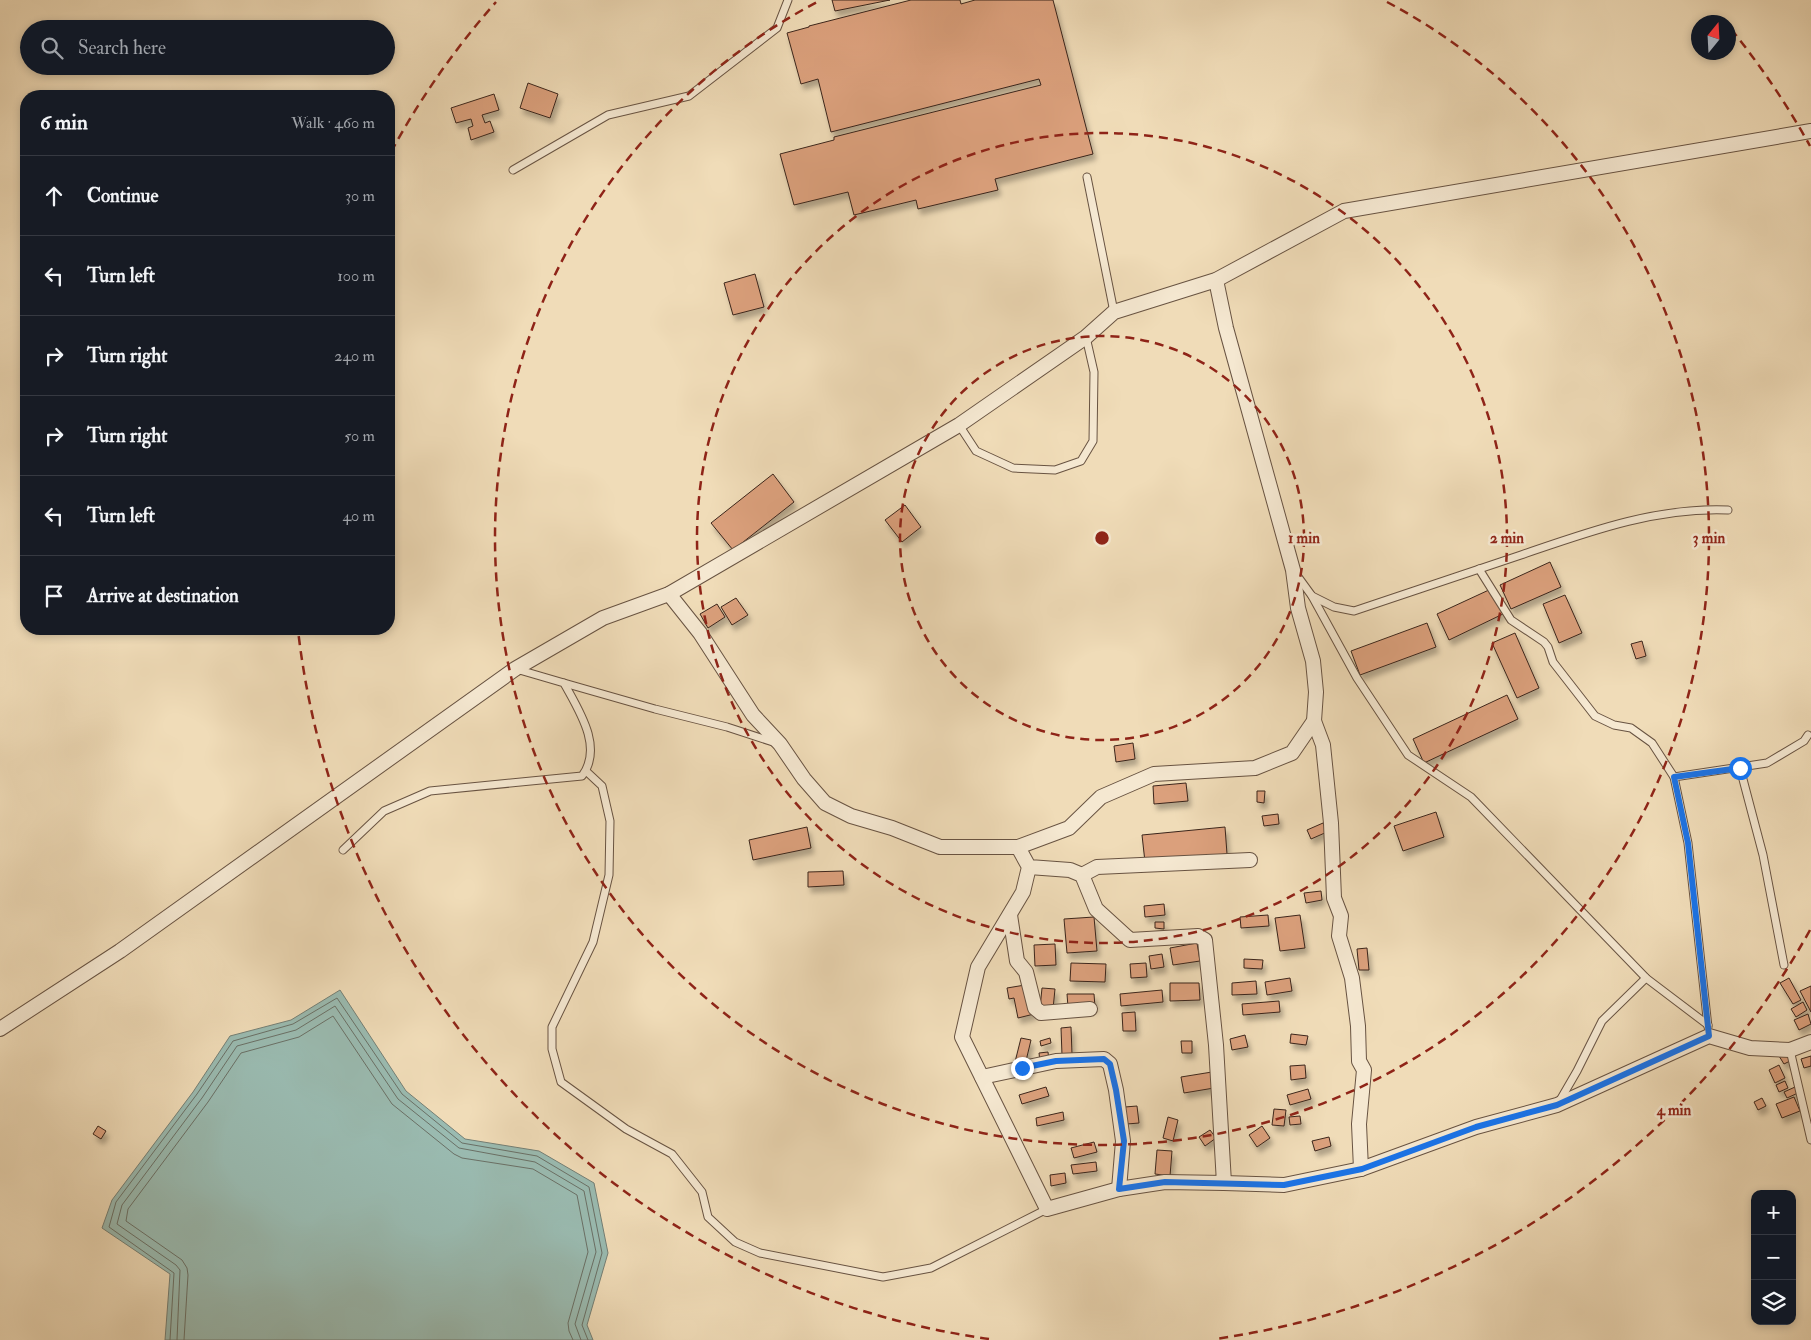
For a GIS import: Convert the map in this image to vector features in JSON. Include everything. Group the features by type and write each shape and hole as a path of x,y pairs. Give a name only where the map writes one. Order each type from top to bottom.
{"street":[{"path":"0,1029 120,951 516,669 603,618 668,594 959,425 1086,337 1114,312 1216,280 1344,211 1811,130"},
{"path":"1216,280 1226,328 1293,570 1298,608 1313,661 1316,692 1314,721 1323,745 1332,823 1334,898 1341,916 1339,936 1352,978 1358,1026 1359,1061 1364,1070 1359,1124 1362,1169"},
{"path":"668,594 700,633 753,715 780,744 804,779 826,803 851,816 892,828 940,847 1018,847 1069,828 1101,797 1154,774 1256,768 1292,753 1314,721"},
{"path":"1018,847 1029,867 1023,892 978,967 962,1037 1047,1209 1119,1189 1165,1182 1284,1185 1362,1169 1476,1127 1557,1105 1709,1031 1750,1048 1790,1050 1811,1042"},
{"path":"1082,875 1097,867 1250,860"},
{"path":"1029,867 1070,870 1082,875 1096,909 1130,940 1198,936 1205,940 1216,1045 1224,1183"},
{"path":"1010,914 1017,961 1026,972 1035,1008 1042,1014 1090,1009"},
{"path":"982,1077 1056,1061 1104,1059 1110,1064 1124,1141 1119,1189"}],"lane":[{"path":"513,170 608,115 688,96 777,28 788,0"},
{"path":"1086,178 1114,312"},
{"path":"959,425 976,451 1013,468 1055,470 1081,461 1093,441 1094,372 1086,337"},
{"path":"1312,596 1334,607 1354,611 1592,531 1650,516 1704,509 1728,510"},
{"path":"1479,569 1510,620 1544,642 1548,647 1553,662 1595,716 1614,725 1631,728 1652,743 1674,777 1688,843 1709,1031"},
{"path":"1293,570 1312,596 1356,678 1408,755 1471,797 1646,978 1709,1031"},
{"path":"516,669 780,744"},
{"path":"343,850 384,811 430,791 582,776 589,763 590,752 586,726 564,683"},
{"path":"1674,777 1767,763 1804,742 1808,734"},
{"path":"1740,768 1763,855 1784,965"},
{"path":"586,770 602,786 610,821 609,875 593,942 552,1027 552,1049 561,1082 626,1129 672,1154 702,1192 708,1217 735,1242 760,1253 883,1277 931,1268 1047,1209"},
{"path":"1557,1105 1577,1071 1602,1021 1646,978"},
{"path":"1790,1050 1811,1140"}],"water":[{"path":"340,990 406,1091 465,1139 539,1151 594,1183 608,1253 587,1325 593,1340 165,1340 170,1274 102,1228 112,1200 193,1092 230,1036 291,1020"}],"building":[{"path":"832,0 890,0 835,11"},
{"path":"911,0 960,0 961,4 975,0 1053,0 1093,154 995,179 998,190 918,209 916,200 854,215 848,192 794,205 780,154 834,140 834,137 1041,85 1039,79 831,132 818,79 801,84 787,33"},
{"path":"528,83 558,94 550,118 520,108"},
{"path":"494,94 499,110 482,115 485,123 490,121 494,132 471,140 468,128 473,126 471,119 456,123 451,108"},
{"path":"755,274 764,307 733,315 724,283"},
{"path":"773,474 794,502 733,550 711,523"},
{"path":"905,505 921,527 902,542 885,520"},
{"path":"1550,562 1561,587 1511,609 1500,585"},
{"path":"1491,589 1503,614 1449,640 1437,614"},
{"path":"1565,595 1582,633 1559,643 1543,604"},
{"path":"736,598 748,615 732,625 721,607"},
{"path":"717,604 725,617 708,628 700,614"},
{"path":"1427,623 1436,647 1360,675 1351,651"},
{"path":"1515,633 1539,688 1517,698 1492,643"},
{"path":"1642,641 1646,656 1636,659 1631,644"},
{"path":"1507,695 1518,719 1424,763 1413,739"},
{"path":"1133,743 1135,759 1116,762 1114,746"},
{"path":"1186,783 1188,801 1154,804 1153,786"},
{"path":"1257,791 1265,791 1264,803 1257,802"},
{"path":"1436,812 1444,837 1403,851 1394,826"},
{"path":"1278,814 1279,824 1264,826 1262,816"},
{"path":"1323,823 1327,832 1311,839 1307,830"},
{"path":"807,827 811,848 753,860 749,840"},
{"path":"1225,827 1227,854 1145,862 1142,835"},
{"path":"843,871 844,885 808,887 808,872"},
{"path":"1321,891 1322,900 1306,903 1304,893"},
{"path":"1164,904 1165,915 1145,917 1144,906"},
{"path":"1268,915 1269,926 1241,928 1240,917"},
{"path":"1300,915 1305,948 1280,951 1275,918"},
{"path":"1094,917 1097,951 1067,953 1064,919"},
{"path":"1155,922 1164,922 1164,929 1155,928"},
{"path":"1197,943 1200,961 1173,965 1170,948"},
{"path":"1055,944 1056,965 1035,966 1034,945"},
{"path":"1367,948 1369,970 1359,970 1357,949"},
{"path":"1162,954 1164,967 1151,969 1149,956"},
{"path":"1244,959 1263,960 1262,969 1244,968"},
{"path":"1071,963 1106,964 1105,982 1070,981"},
{"path":"1146,963 1147,977 1131,978 1130,964"},
{"path":"1290,978 1292,991 1267,995 1265,982"},
{"path":"1789,978 1801,1000 1793,1004 1780,983"},
{"path":"1256,981 1257,994 1232,995 1232,983"},
{"path":"1170,983 1199,983 1200,1000 1170,1001"},
{"path":"1025,985 1034,1014 1018,1018 1014,998 1009,999 1007,988"},
{"path":"1811,986 1811,1012 1800,991"},
{"path":"1042,988 1055,989 1053,1009 1040,1008"},
{"path":"1162,990 1163,1002 1121,1006 1120,994"},
{"path":"1067,994 1094,994 1095,1007 1068,1007"},
{"path":"1279,1001 1280,1012 1243,1015 1242,1004"},
{"path":"1803,1002 1807,1010 1796,1017 1791,1009"},
{"path":"1135,1012 1136,1031 1123,1031 1122,1013"},
{"path":"1808,1014 1811,1024 1799,1030 1794,1020"},
{"path":"1071,1027 1072,1054 1062,1055 1061,1028"},
{"path":"1291,1034 1308,1036 1306,1045 1290,1043"},
{"path":"1245,1035 1248,1047 1232,1050 1230,1039"},
{"path":"1021,1038 1031,1040 1025,1065 1015,1062"},
{"path":"1050,1038 1051,1043 1041,1046 1040,1041"},
{"path":"1181,1041 1192,1041 1192,1053 1182,1053"},
{"path":"1048,1052 1049,1061 1040,1062 1039,1053"},
{"path":"1787,1052 1792,1060 1784,1064 1779,1056"},
{"path":"1811,1056 1811,1066 1804,1068 1801,1059"},
{"path":"1305,1065 1306,1078 1291,1080 1290,1066"},
{"path":"1779,1065 1785,1078 1775,1083 1769,1070"},
{"path":"1212,1072 1214,1088 1184,1093 1181,1077"},
{"path":"1785,1081 1788,1088 1779,1092 1776,1085"},
{"path":"1046,1087 1049,1096 1022,1104 1019,1095"},
{"path":"1795,1087 1798,1093 1787,1098 1784,1092"},
{"path":"1308,1089 1311,1099 1290,1105 1287,1095"},
{"path":"1794,1097 1800,1111 1782,1118 1776,1104"},
{"path":"1762,1098 1766,1106 1758,1110 1754,1102"},
{"path":"1137,1106 1139,1123 1127,1124 1125,1107"},
{"path":"1274,1109 1286,1110 1284,1126 1272,1125"},
{"path":"1063,1112 1064,1120 1037,1126 1036,1118"},
{"path":"1300,1116 1301,1124 1290,1125 1289,1117"},
{"path":"1168,1117 1178,1120 1173,1141 1163,1138"},
{"path":"98,1126 106,1131 101,1139 93,1134"},
{"path":"1262,1126 1270,1138 1257,1147 1249,1135"},
{"path":"1210,1130 1216,1138 1205,1146 1199,1137"},
{"path":"1329,1137 1331,1146 1315,1151 1312,1141"},
{"path":"1094,1142 1097,1152 1074,1158 1071,1148"},
{"path":"1157,1150 1172,1151 1170,1176 1155,1174"},
{"path":"1096,1162 1097,1171 1073,1174 1071,1165"},
{"path":"1065,1173 1066,1183 1051,1186 1050,1175"}],"route":[{"path":"1022,1068 1056,1061 1104,1059 1110,1064 1124,1141 1119,1189 1165,1182 1284,1185 1362,1169 1414,1148 1476,1127 1557,1105 1709,1036 1688,843 1674,777 1740,768"}]}
